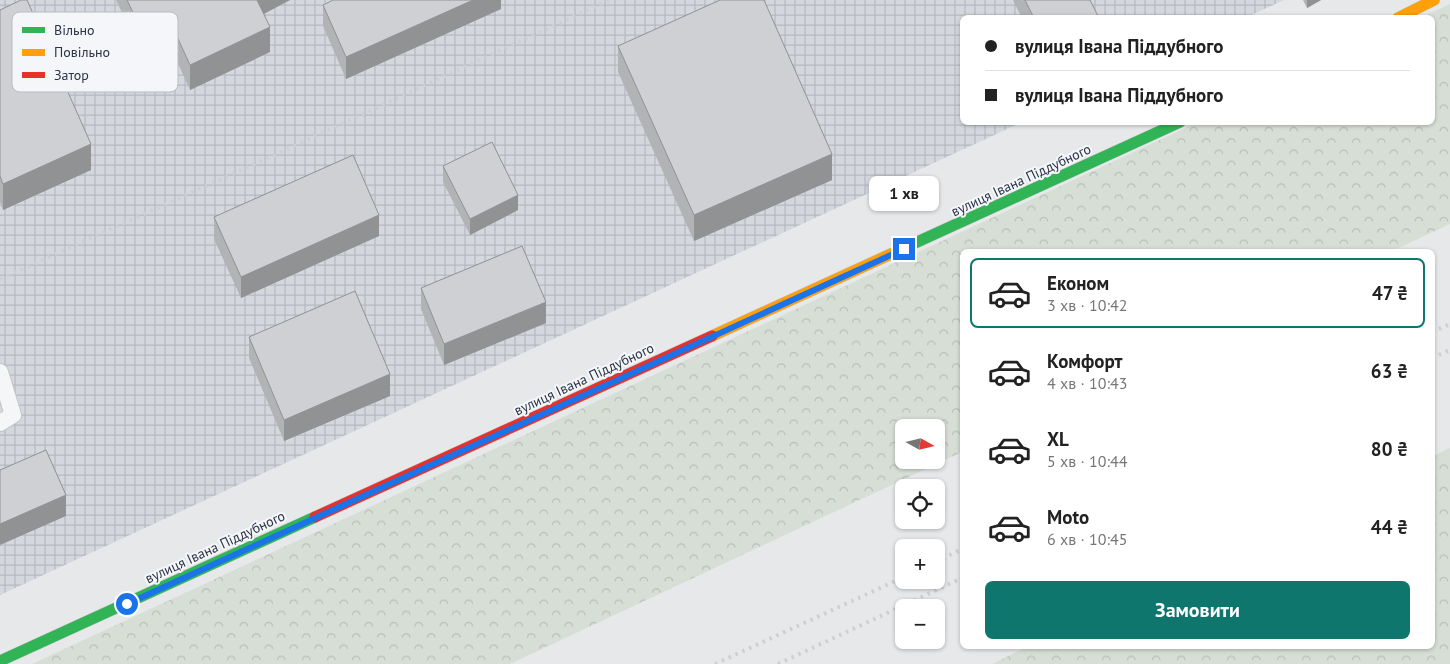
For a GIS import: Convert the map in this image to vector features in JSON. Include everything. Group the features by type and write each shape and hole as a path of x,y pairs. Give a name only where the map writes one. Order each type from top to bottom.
{"street":[{"path":"1404,15 1434,0"},
{"name":"вулиця Івана Піддубного","path":"0,662 1173,125"}],"lane":[{"path":"0,372 14,415 0,422"}],"shaded area":[{"path":"0,0 1284,0 1251,15 960,15 960,125 1016,125 0,595"}],"green space":[{"path":"1450,4 1450,224 1396,249 960,249 960,453 945,460 945,419 895,419 895,469 926,469 904,479 895,479 895,483 510,664 32,664 1192,125 1435,125 1435,15 1426,15"},
{"path":"1450,448 1450,664 992,664 1023,649 1435,649 1435,455"}],"building":[{"path":"21,0 27,0 32,12 12,12 12,92 68,92 91,144 3,184 0,176 0,10"},
{"path":"127,0 257,0 270,27 190,65 178,39 178,12 133,12"},
{"path":"333,0 473,0 346,57 323,5"},
{"path":"720,0 764,0 832,154 694,215 618,46"},
{"path":"1025,0 1090,0 1098,15 1032,15"},
{"path":"492,142 518,195 470,219 443,166"},
{"path":"353,155 379,215 241,277 214,217"},
{"path":"522,246 546,302 444,344 421,288"},
{"path":"355,291 390,374 284,420 249,337"},
{"path":"46,450 66,495 0,524 0,470"}],"railway":[{"path":"0,279 281,152 609,0"},
{"path":"1435,331 1450,324"},
{"path":"1435,357 1450,350"},
{"path":"945,558 960,550"},
{"path":"778,664 960,579"},
{"path":"715,664 895,581"}],"traffic: fast":[{"path":"904,248 1173,125"},
{"path":"0,661 315,517"}],"traffic: slow":[{"path":"1404,15 1434,0"},
{"path":"712,336 904,248"}],"traffic: jam":[{"path":"315,517 712,336"}],"route":[{"path":"127,604 904,249"}]}
